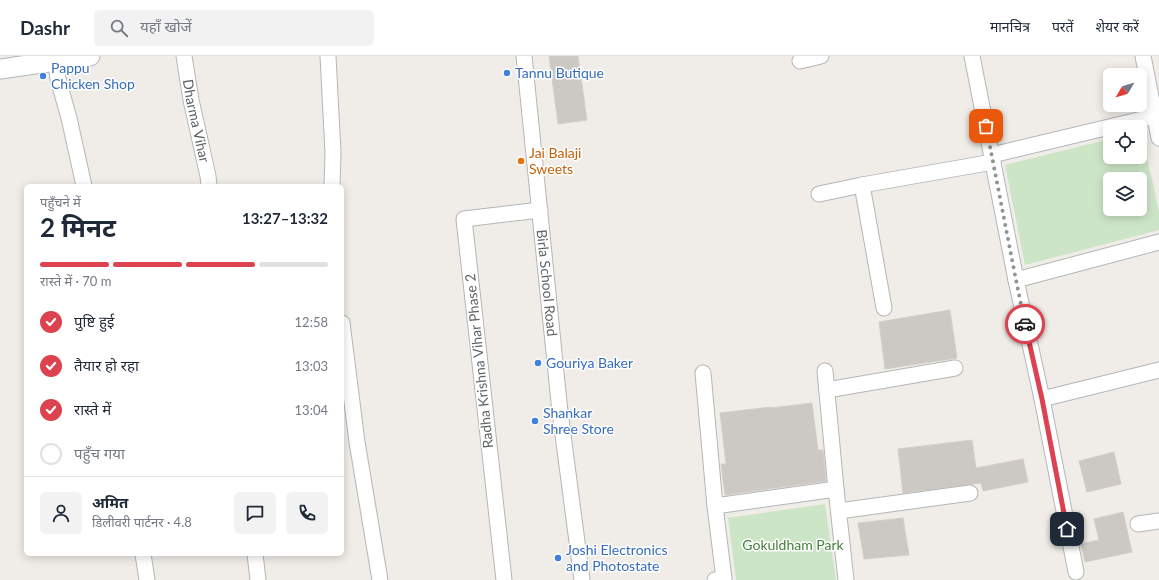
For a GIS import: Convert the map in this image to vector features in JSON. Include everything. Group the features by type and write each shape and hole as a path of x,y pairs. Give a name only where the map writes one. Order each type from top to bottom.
{"street":[{"path":"0,69 55,58 90,56"},
{"name":"Dharma Vihar","path":"184,56 191,100 209,184"},
{"path":"328,56 334,154 332,184"},
{"name":"Birla School Road","path":"524,56 560,412 582,580"},
{"path":"800,61 821,56"},
{"path":"972,56 1076,572"},
{"path":"1143,56 1159,138"},
{"path":"55,58 58,79 69,118 84,184"},
{"path":"819,194 992,158 1155,116"},
{"path":"862,185 884,308"},
{"name":"Radha Krishna Vihar Phase 2","path":"504,580 464,219 540,210"},
{"path":"1016,280 1159,242"},
{"path":"344,339 357,442 380,580"},
{"path":"827,390 955,368"},
{"path":"1042,399 1159,370"},
{"path":"825,371 846,580"},
{"path":"703,373 721,580"},
{"path":"715,506 836,489"},
{"path":"839,512 970,493"},
{"path":"1138,524 1159,521"},
{"path":"143,556 146,580"},
{"path":"255,556 258,580"}],"green space":[{"path":"1103,141 1103,164 1147,164 1147,158 1159,211 1159,230 1025,265 1005,165"},
{"name":"Gokuldham Park","path":"825,504 836,580 736,580 728,518"}],"building":[{"path":"549,56 578,56 587,120 558,124"},
{"path":"950,310 957,358 885,369 879,322"},
{"path":"812,403 818,450 823,450 826,481 725,495 721,464 726,464 720,413"},
{"path":"972,440 976,468 1023,459 1028,482 983,491 981,483 903,493 898,449"},
{"path":"1114,452 1121,484 1087,492 1079,461"},
{"path":"1123,512 1132,552 1085,562 1081,544 1099,540 1094,519"},
{"path":"903,518 909,555 864,559 858,523"}],"way so far":[{"path":"986,126 1025,324"}],"place":[{"name":"Tannu Butique","path":"507,73"},
{"name":"Pappu Chicken Shop","path":"43,76"},
{"name":"Jai Balaji Sweets","path":"521,161"},
{"name":"Gouriya Baker","path":"538,363"},
{"name":"Shankar Shree Store","path":"535,421"},
{"name":"Joshi Electronics and Photostate","path":"558,558"}],"route":[{"path":"1025,324 1042,399 1067,529"}]}
